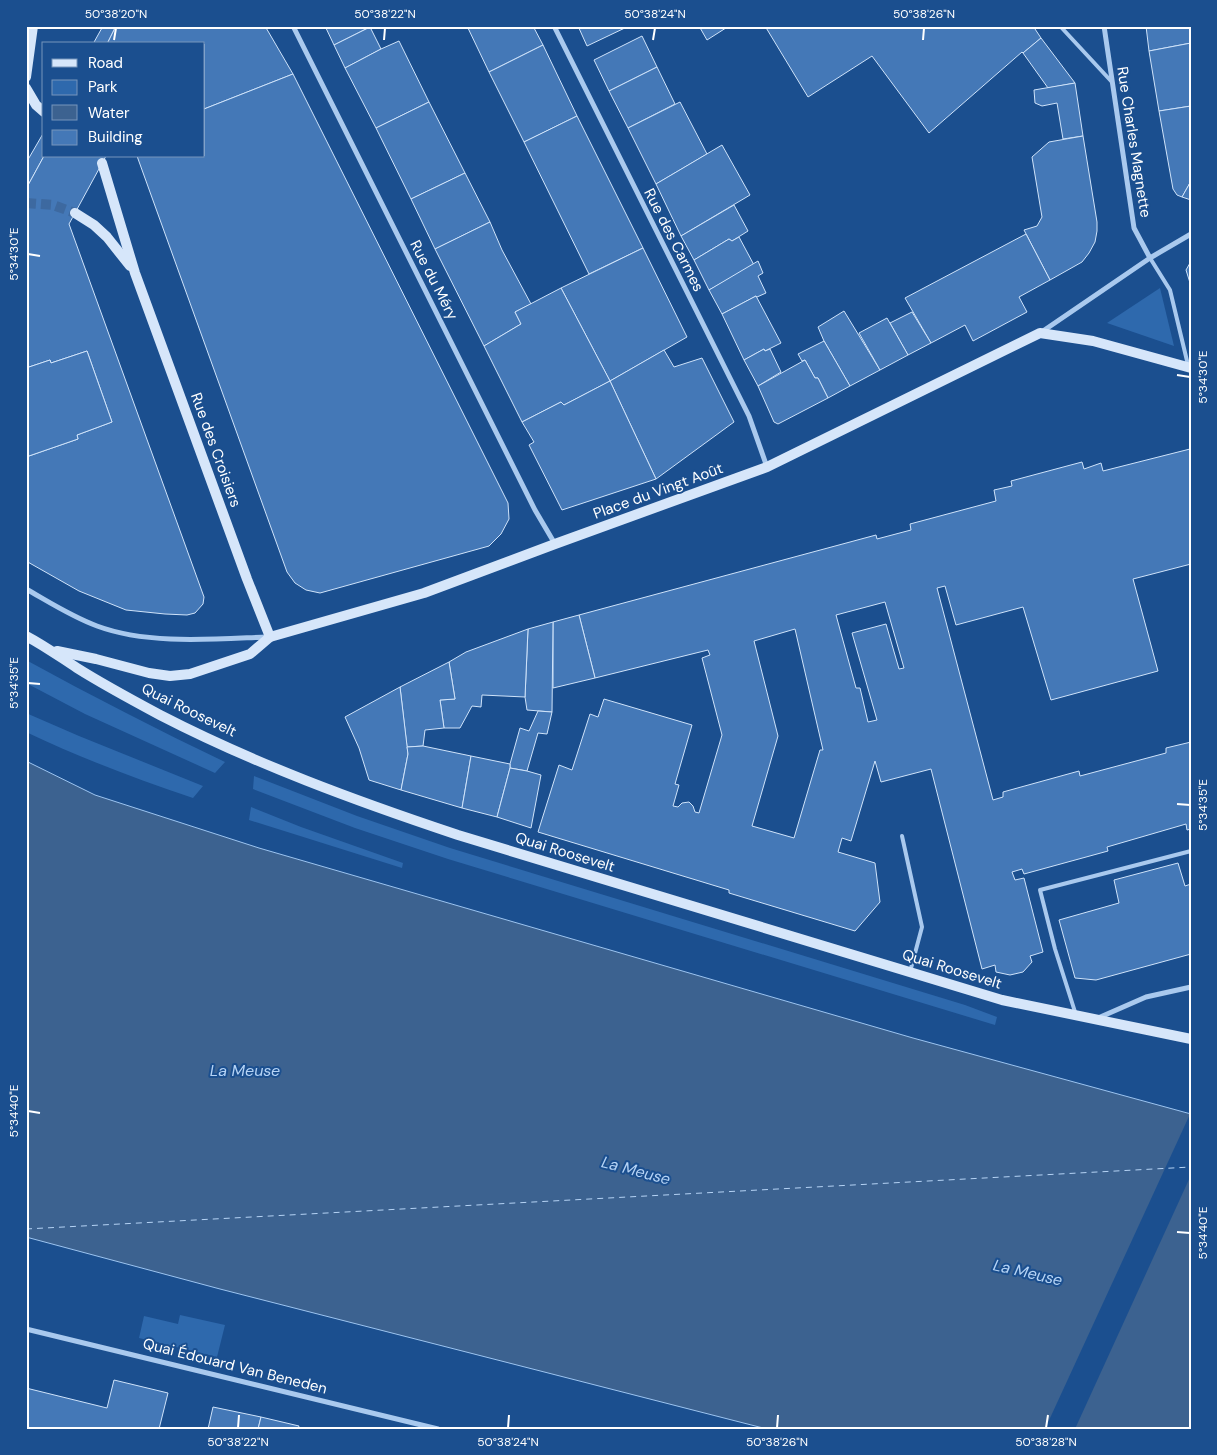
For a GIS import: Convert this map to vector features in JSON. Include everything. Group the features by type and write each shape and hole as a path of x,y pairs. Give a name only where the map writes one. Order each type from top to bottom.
{"street":[{"path":"26,77 33,26"},
{"name":"Rue du Méry","path":"293,26 535,510 555,544"},
{"name":"Rue des Carmes","path":"554,26 749,416 767,467"},
{"name":"Rue Charles Magnette","path":"1104,26 1134,228 1150,258"},
{"path":"26,88 36,105 42,110"},
{"name":"Rue des Croisiers","path":"102,163 135,273 247,580 270,637"},
{"name":"Rue des Croisiers","path":"75,213 94,225 107,237 135,273"},
{"name":"Place du Vingt Août","path":"270,637 424,594 767,467 1040,333 1150,258 1191,234"},
{"path":"1040,333 1093,341 1190,368"},
{"path":"26,589 71,614 98,626 130,635 217,640 270,637"},
{"path":"26,636 51,650 170,676 190,674 250,654 270,637"},
{"name":"Quai Roosevelt","path":"51,650 77,668 160,715 247,755 335,792 397,815 1002,1000 1191,1039"},
{"path":"1095,1019 1146,997 1191,987"},
{"name":"Quai Édouard Van Beneden","path":"26,1329 198,1369 438,1429"}],"lane":[{"path":"1060,26 1112,82"},
{"path":"1150,258 1170,290 1190,368"},
{"path":"902,836 922,927 910,972"},
{"path":"1076,1014 1055,949 1040,890 1191,851"}],"green space":[{"path":"1160,288 1174,346 1107,323"},
{"path":"26,660 225,762 215,773 85,714 26,683"},
{"path":"26,713 203,786 193,798 88,759 26,732"},
{"path":"254,776 357,816 450,848 965,1005 997,1017 995,1025 448,859 355,828 253,789"},
{"path":"251,807 403,863 402,868 249,820"},
{"path":"180,1315 225,1325 217,1357 139,1338 144,1316 178,1324"}],"water":[{"name":"La Meuse","path":"26,761 95,795 259,848 913,1038 1191,1114 1191,1429 767,1429 220,1289 26,1237"}],"pier":[{"path":"1191,1112 1191,1175 1075,1429 1045,1429"}],"building":[{"path":"103,26 116,26 108,42 94,42"},
{"path":"116,26 265,26 293,74 205,109 205,42 108,42"},
{"path":"325,26 370,26 370,27 334,45"},
{"path":"467,26 533,26 543,45 489,72"},
{"path":"578,26 629,26 587,46"},
{"path":"699,26 729,26 707,40"},
{"path":"765,26 1033,26 1041,38 1022,52 929,133 872,56 808,97"},
{"path":"1146,26 1191,26 1191,43 1149,51"},
{"path":"370,27 381,49 345,68 334,45"},
{"path":"642,36 657,67 609,91 594,60"},
{"path":"1041,38 1075,83 1048,88 1023,53"},
{"path":"399,41 429,102 376,128 345,68"},
{"path":"1191,43 1191,106 1159,111 1149,51"},
{"path":"543,45 577,116 524,142 489,72"},
{"path":"657,67 675,104 628,128 609,91"},
{"path":"293,74 508,503 509,519 501,534 489,546 320,593 306,590 295,583 287,572 138,158 205,158 205,109"},
{"path":"1075,83 1083,136 1063,139 1057,103 1042,106 1035,103 1034,90"},
{"path":"429,102 465,173 411,199 376,128"},
{"path":"680,102 707,154 656,184 628,128"},
{"path":"1191,106 1191,181 1182,197 1177,195 1173,189 1159,111"},
{"path":"577,116 643,248 589,274 524,142"},
{"path":"42,135 43,158 26,189 26,163"},
{"path":"1083,136 1097,222 1095,242 1082,262 1050,280 1024,230 1037,226 1042,217 1032,157 1049,142"},
{"path":"722,145 750,195 681,236 656,184"},
{"path":"43,158 105,158 69,224 204,597 203,604 195,613 187,615 126,610 79,591 26,561 26,457 78,439 77,435 112,422 87,351 51,363 50,360 26,368 26,189"},
{"path":"465,173 490,222 435,249 411,199"},
{"path":"1191,181 1191,200 1182,197"},
{"path":"734,205 748,231 732,241 729,239 694,260 681,236"},
{"path":"490,222 502,250 531,304 515,312 521,324 484,346 435,249"},
{"path":"1026,234 1050,280 1019,297 1027,312 973,341 965,325 931,343 905,298"},
{"path":"739,237 754,265 709,290 694,260 729,239 732,241"},
{"path":"643,248 687,337 610,381 561,288"},
{"path":"758,261 763,273 758,276 766,293 756,296 722,314 709,290"},
{"path":"1191,263 1191,286 1186,270"},
{"path":"561,288 610,381 564,405 561,402 522,422 484,346 521,324 515,312"},
{"path":"756,296 781,343 765,351 764,349 744,360 722,314"},
{"path":"844,311 880,370 850,386 818,327"},
{"path":"912,312 931,343 908,355 890,323"},
{"path":"887,318 908,355 880,370 859,333"},
{"path":"824,341 850,386 828,398 818,378 815,378 805,360 802,361 798,354"},
{"path":"764,349 765,351 770,349 781,372 758,386 744,360"},
{"path":"664,350 674,367 702,358 734,422 656,479 610,381"},
{"path":"87,351 112,422 77,435 78,439 26,457 26,368 50,360 51,363"},
{"path":"805,360 815,378 818,378 828,398 778,424 774,422 758,386"},
{"path":"610,381 656,479 562,510 529,445 534,442 522,422 561,402 564,405"},
{"path":"1190,449 1191,564 1133,579 1158,671 1051,700 1023,607 956,625 945,586 937,588 993,800 1003,797 1003,792 1079,771 1080,776 1166,753 1166,748 1191,742 1191,829 1187,830 1186,824 1107,847 1108,851 1024,874 1022,869 1012,872 1015,880 1024,878 1043,952 1030,956 1032,962 1023,972 1010,975 996,972 995,965 982,969 931,769 881,782 875,761 851,841 842,838 838,852 875,863 880,902 855,931 729,893 729,890 538,832 559,765 572,770 590,714 598,717 604,699 692,725 675,784 679,785 673,806 678,807 682,803 689,802 695,812 699,813 722,735 702,658 710,655 708,650 595,678 579,615 876,535 877,539 911,530 910,524 996,501 994,490 1012,486 1011,481 1082,462 1084,469 1101,463 1103,471","holes":["885,602 904,668 899,669 886,624 852,633 877,720 868,722 860,688 856,688 836,615","795,629 823,750 820,750 794,838 752,826 778,736 754,641"]},
{"path":"579,615 595,678 553,688 553,622"},
{"path":"553,622 552,712 527,710 525,697 528,629"},
{"path":"528,629 525,697 482,695 481,707 472,706 460,728 444,728 440,700 455,699 449,662 466,652"},
{"path":"449,662 455,699 440,700 444,728 425,730 423,746 407,747 400,687"},
{"path":"400,687 408,754 401,790 369,780 359,748 345,717"},
{"path":"538,711 552,712 547,734 538,733 527,771 510,768 520,728 529,731"},
{"path":"423,746 471,756 462,808 401,790 408,754 407,747"},
{"path":"471,756 510,764 497,817 462,808"},
{"path":"510,768 541,775 531,828 497,817"},
{"path":"1178,863 1185,886 1191,884 1191,954 1096,980 1075,978 1059,920 1119,903 1114,880"},
{"path":"114,1380 168,1393 159,1429 26,1429 26,1388 107,1408"},
{"path":"213,1407 261,1417 258,1429 208,1429"},
{"path":"261,1417 299,1426 298,1429 258,1429"}],"ferry route":[{"path":"26,1229 1191,1167"}],"tunnel":[{"path":"26,203 53,205 75,213"}]}
